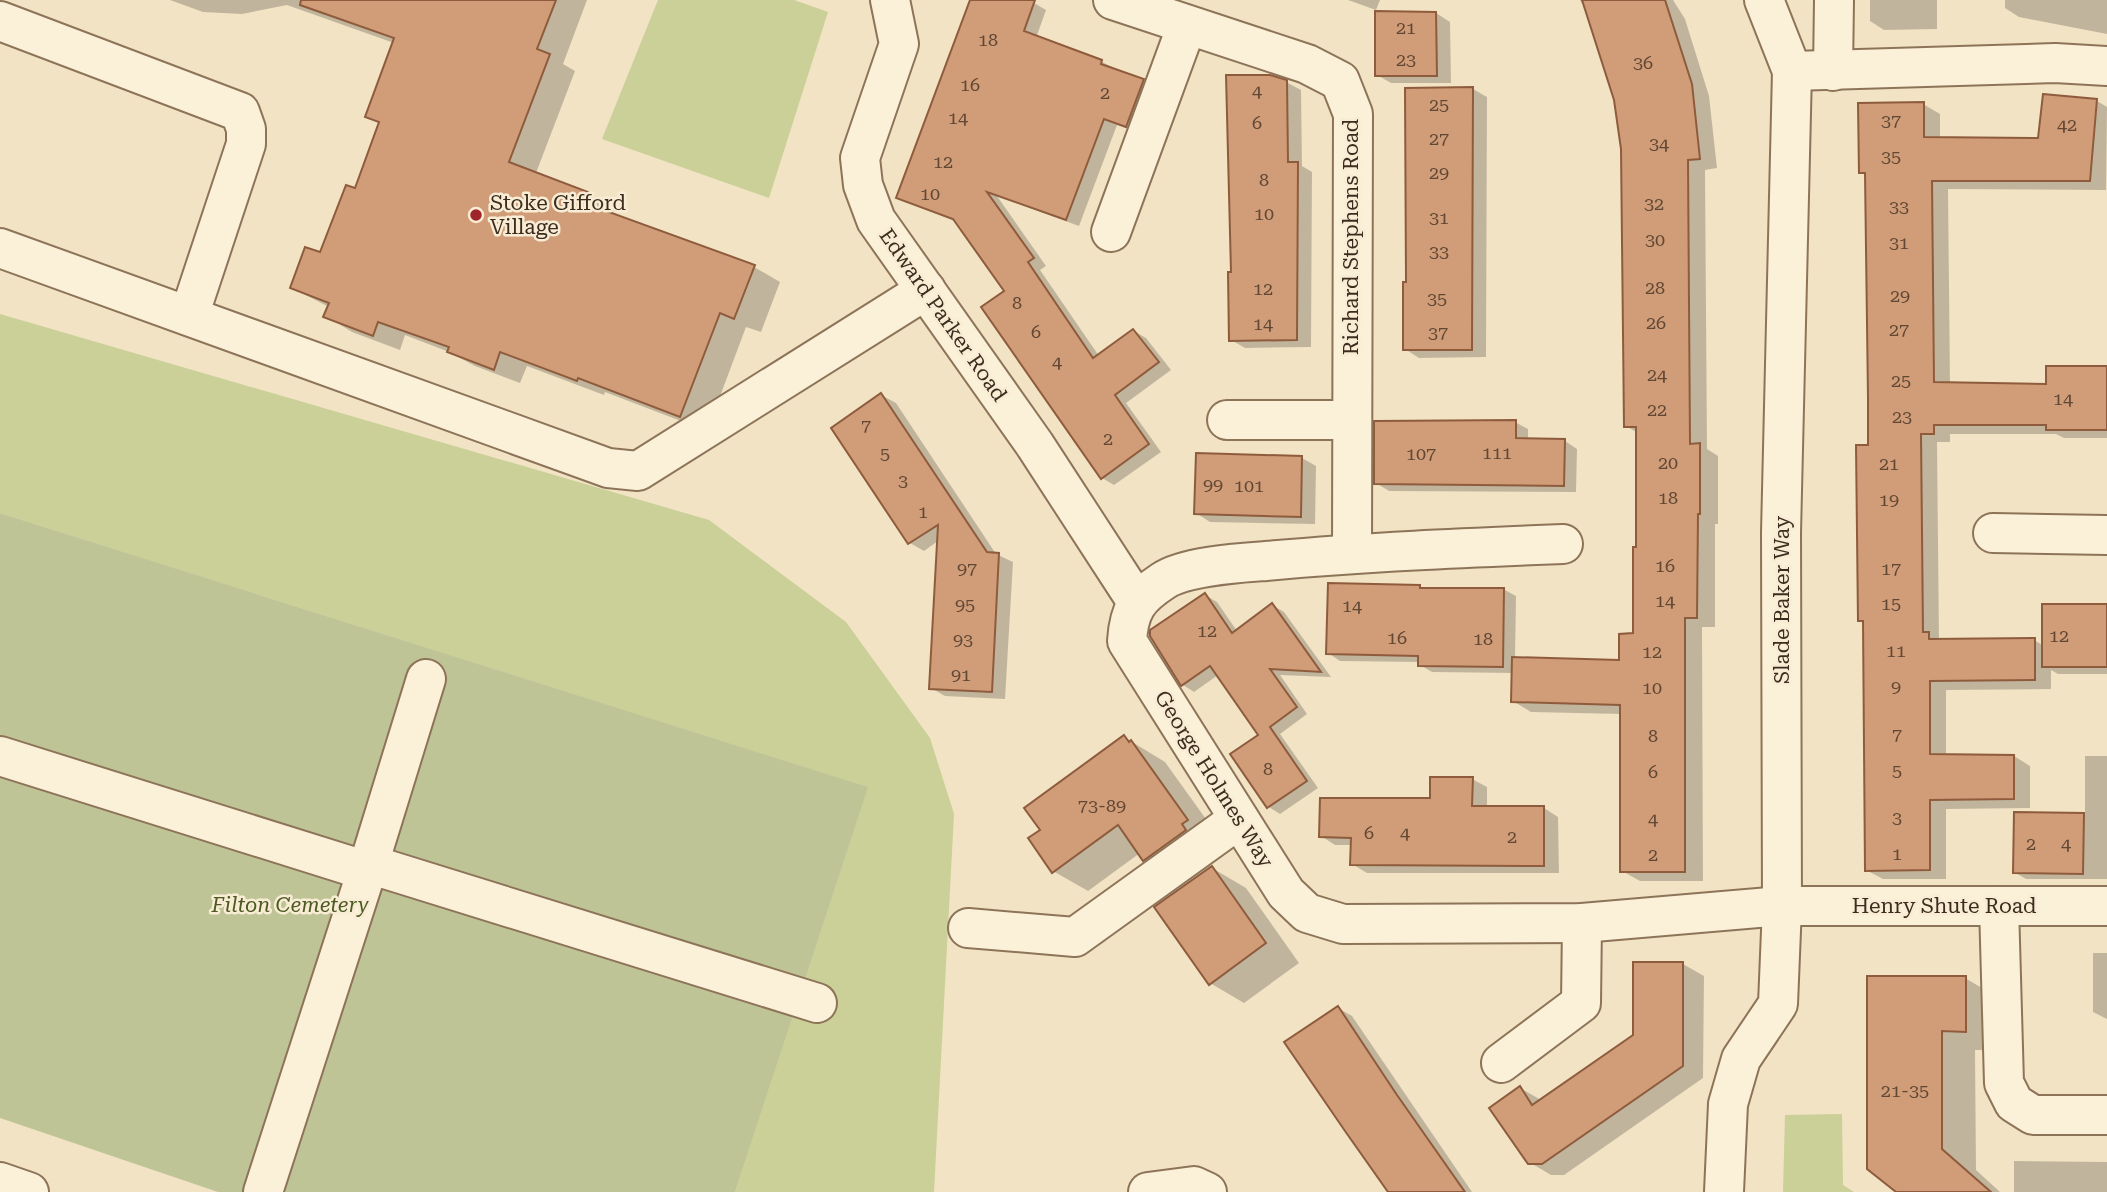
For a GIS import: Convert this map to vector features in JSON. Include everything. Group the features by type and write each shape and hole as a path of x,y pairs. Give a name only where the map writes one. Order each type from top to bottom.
{"street":[{"name":"Edward Parker Road","path":"890,0 899,44 860,158 863,185 877,220 1035,444 1137,602"},
{"name":"Richard Stephens Road","path":"1113,0 1307,64 1340,81 1353,114 1352,553"},
{"name":"Slade Baker Way","path":"1724,1192 1728,1104 1741,1059 1778,1004 1782,906 1781,533 1792,71 1764,0"},
{"path":"1833,71 1834,0"},
{"path":"0,21 240,112 246,129 246,144 188,316"},
{"path":"1111,232 1187,25"},
{"path":"1792,71 2055,64 2107,66"},
{"path":"0,248 608,468 638,471 926,290"},
{"path":"1227,420 1351,420"},
{"path":"1993,533 2107,535"},
{"path":"1137,602 1165,579 1210,566 1352,553 1563,544"},
{"name":"George Holmes Way","path":"1137,602 1128,620 1127,641 1286,893 1307,913 1343,924 1582,923 1782,906"},
{"path":"263,1192 426,679"},
{"path":"0,755 817,1003"},
{"path":"968,928 1075,937 1239,819"},
{"name":"Henry Shute Road","path":"1782,906 2107,906"},
{"path":"1999,906 2004,1083 2014,1103 2033,1115 2107,1115"},
{"path":"1501,1063 1581,1003 1582,923"},
{"path":"0,1182 29,1192"},
{"path":"1148,1192 1194,1186 1207,1192"}],"green space":[{"path":"658,0 794,0 828,12 769,198 602,139"},
{"path":"0,314 709,520 846,622 930,738 954,814 934,1192 735,1192 867,787 0,513"},
{"name":"Filton Cemetery","path":"0,513 868,787 735,1192 218,1192 0,1118"},
{"path":"1842,1114 1843,1185 1854,1192 1783,1192 1785,1115"}],"building":[{"name":"Stoke Gifford Village","path":"301,0 556,0 537,49 550,54 509,162 588,192 584,203 755,265 734,319 720,313 680,417 500,352 494,370 447,352 449,347 378,322 373,336 323,317 329,303 290,288 305,247 320,252 346,185 355,188 379,122 365,117 394,38 300,5"},
{"path":"970,0 1035,0 1024,31 1144,79 1126,127 1104,119 1066,220 987,192 1034,258 1028,262 1093,358 1133,329 1159,362 1115,395 1149,444 1101,479 981,307 1004,291 953,219 896,198"},
{"path":"1582,0 1665,0 1692,84 1700,159 1688,160 1690,444 1700,443 1700,514 1697,618 1685,618 1685,872 1620,872 1620,705 1511,702 1512,657 1619,660 1619,634 1633,633 1636,427 1624,427 1621,149 1614,100"},
{"path":"1375,11 1436,12 1437,76 1375,76"},
{"path":"1226,75 1270,75 1287,80 1288,162 1298,162 1297,340 1229,341 1228,272 1231,272"},
{"path":"1473,87 1472,350 1403,350 1403,282 1406,282 1405,88"},
{"path":"2043,94 2097,99 2090,181 1932,181 1934,382 2046,384 2046,366 2107,366 2107,430 2046,430 2046,425 1934,425 1934,434 1921,434 1923,632 1929,632 1929,639 2035,638 2035,680 1930,681 1930,754 2014,755 2014,799 1930,800 1930,870 1865,871 1863,621 1858,621 1856,445 1868,445 1868,398 1865,173 1859,173 1858,103 1924,102 1924,137 2038,138"},
{"path":"881,393 987,552 999,553 992,692 929,689 938,525 908,544 831,428"},
{"path":"1516,420 1516,438 1565,439 1564,486 1374,484 1374,421"},
{"path":"1196,453 1302,456 1301,517 1194,514"},
{"path":"1328,583 1420,585 1420,588 1504,588 1503,667 1418,666 1418,656 1326,654"},
{"path":"1205,593 1232,633 1272,603 1321,672 1270,669 1297,707 1270,727 1307,781 1267,808 1230,754 1258,735 1210,666 1181,686 1150,636 1150,630"},
{"path":"2042,604 2107,604 2107,667 2042,667"},
{"path":"1124,735 1129,742 1131,740 1188,820 1182,824 1186,830 1143,861 1118,825 1052,873 1028,838 1040,830 1024,808"},
{"path":"1430,777 1473,777 1472,806 1544,806 1544,866 1350,865 1351,838 1319,837 1320,798 1430,798"},
{"path":"2014,812 2084,813 2083,874 2013,873"},
{"path":"1212,866 1266,943 1209,985 1154,907"},
{"path":"1633,962 1683,962 1683,1066 1542,1164 1528,1164 1489,1108 1520,1086 1532,1105 1633,1035"},
{"path":"1867,976 1966,976 1966,1032 1942,1031 1942,1149 1991,1192 1896,1192 1867,1169"},
{"path":"1338,1006 1465,1192 1388,1192 1284,1042"}],"place":[{"name":"Stoke Gifford Village","path":"476,215"}]}
